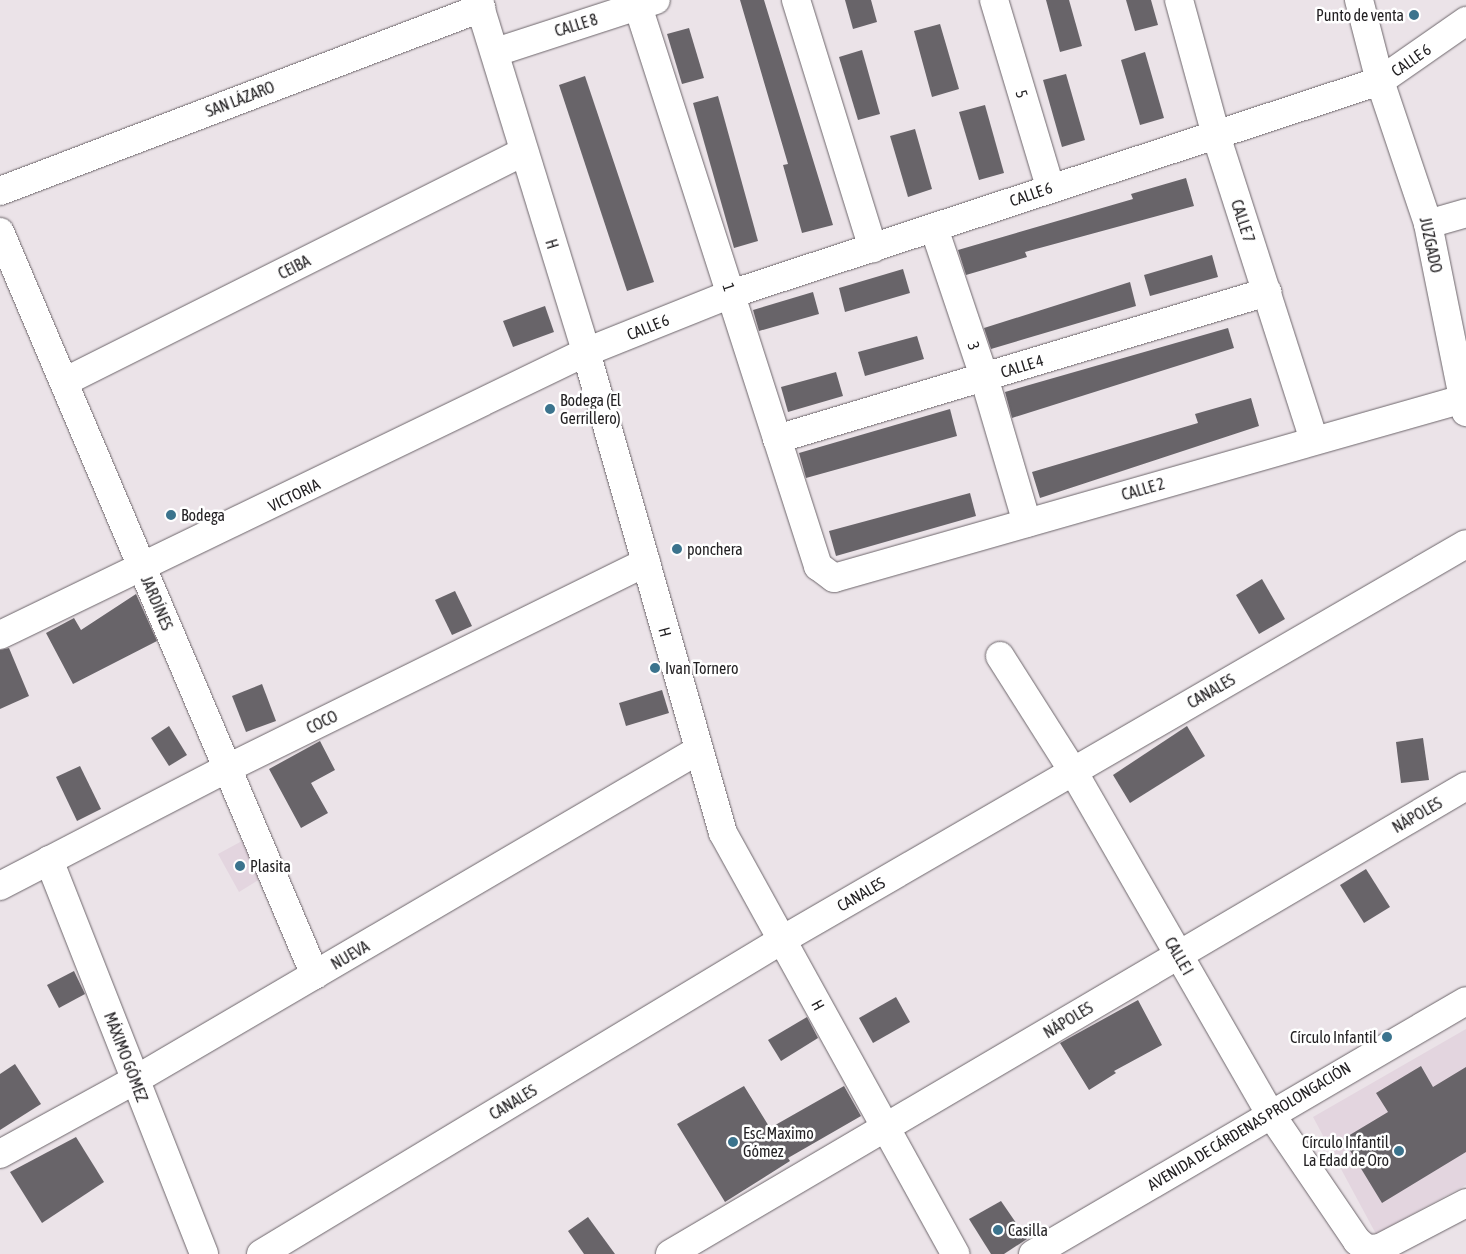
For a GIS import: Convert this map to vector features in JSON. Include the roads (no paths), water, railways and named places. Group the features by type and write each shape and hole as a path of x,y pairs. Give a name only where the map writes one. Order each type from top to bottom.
{"street":[{"path":"796,0 873,248"},
{"name":"5","path":"994,0 1050,188"},
{"name":"CALLE 7","path":"1179,0 1216,135 1314,440"},
{"name":"JUZGADO","path":"1359,0 1380,81 1428,224 1465,406"},
{"name":"CALLE 8","path":"496,52 643,2"},
{"name":"1","path":"643,2 731,294 818,566 825,573"},
{"name":"H","path":"480,4 496,52 523,152 586,352 646,562 697,751 723,834 955,1254"},
{"name":"SAN LÁZARO","path":"0,191 480,4"},
{"name":"CALLE 6","path":"586,352 731,294 1380,81 1466,21"},
{"name":"CEIBA","path":"64,382 523,152"},
{"path":"1428,224 1466,212"},
{"name":"3","path":"934,228 984,377 1027,522"},
{"name":"JARDÍNES","path":"0,232 315,975"},
{"name":"CALLE 4","path":"777,438 1267,292"},
{"name":"VICTORIA","path":"0,636 143,569 586,352"},
{"name":"CALLE 2","path":"825,573 834,578 1314,440 1465,406"},
{"name":"CANALES","path":"262,1254 782,940 1466,544"},
{"name":"COCO","path":"0,886 228,768 646,562"},
{"name":"CALLE I","path":"1000,656 1073,771 1270,1114 1357,1241 1367,1248 1380,1248 1466,1203"},
{"name":"NUEVA","path":"0,1154 135,1080 697,751"},
{"name":"NÁPOLES","path":"670,1254 886,1129 1466,786"},
{"name":"MÁXIMO GÓMEZ","path":"50,860 204,1254"},
{"name":"AVENIDA DE CÁRDENAS PROLONGACIÓN","path":"1033,1254 1466,1001"}],"place":[{"name":"Punto de venta","path":"1414,15"},
{"name":"Bodega (El Gerrillero)","path":"550,409"},
{"name":"Bodega","path":"171,515"},
{"name":"ponchera","path":"677,549"},
{"name":"Ivan Tornero","path":"655,668"},
{"name":"Plasita","path":"240,866"},
{"name":"Círculo Infantil","path":"1387,1037"},
{"name":"Esc. Maximo Gómez","path":"733,1142"},
{"name":"Círculo Infantil La Edad de Oro","path":"1399,1151"},
{"name":"Casilla","path":"998,1230"}]}
